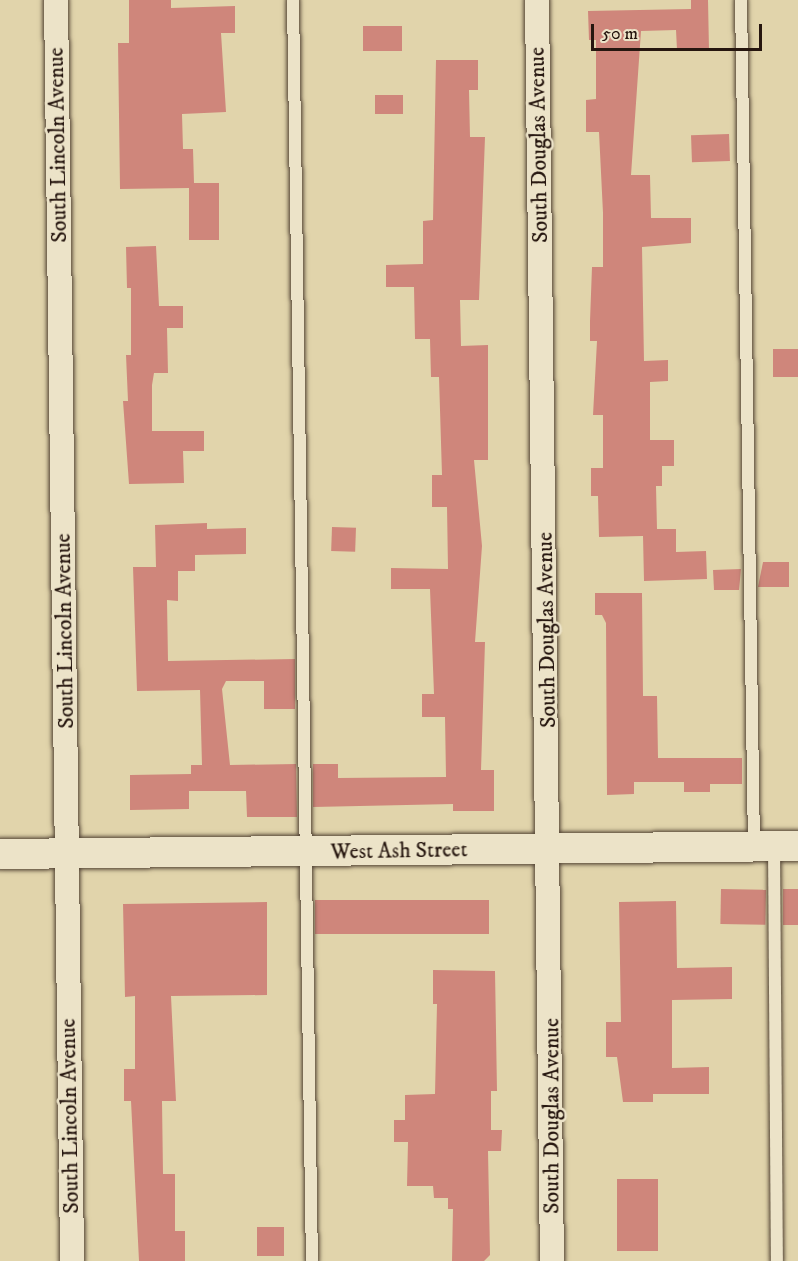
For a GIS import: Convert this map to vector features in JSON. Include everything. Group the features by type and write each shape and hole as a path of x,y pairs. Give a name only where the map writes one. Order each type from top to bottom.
{"street":[{"name":"South Lincoln Avenue","path":"56,0 69,854 72,1261"},
{"name":"South Douglas Avenue","path":"537,0 551,848 552,1261"},
{"name":"West Ash Street","path":"0,854 775,846"}],"lane":[{"path":"293,0 312,1261"},
{"path":"741,0 775,846 777,1261"}],"building":[{"path":"129,0 171,0 171,8 235,6 235,33 221,33 226,112 182,114 183,149 193,149 194,183 219,183 219,240 189,240 189,188 120,189 118,43 129,43"},
{"path":"691,0 708,0 709,50 677,50 676,30 641,31 631,175 650,175 651,218 691,218 691,243 642,247 644,361 668,360 668,381 650,382 650,440 674,440 674,466 662,466 662,486 656,486 657,529 676,529 676,552 706,551 707,579 644,581 643,536 599,537 598,496 591,496 591,468 603,468 603,415 593,415 597,341 590,341 590,321 592,267 603,267 603,213 599,132 586,132 586,100 596,99 596,40 589,40 588,11 691,9"},
{"path":"363,26 402,26 402,51 363,51"},
{"path":"436,60 478,60 478,90 469,90 470,137 485,137 479,300 460,300 461,346 488,345 488,460 474,460 482,546 475,642 485,642 481,770 494,770 494,811 453,811 453,804 313,807 313,764 338,764 338,778 446,777 445,717 422,717 422,694 434,694 430,589 391,589 391,568 448,569 447,507 432,507 432,475 442,475 439,377 431,377 430,339 415,339 414,287 386,287 386,265 423,264 423,221 433,220"},
{"path":"375,95 403,95 403,114 375,114"},
{"path":"729,134 730,161 692,162 691,135"},
{"path":"156,246 159,306 183,306 183,328 167,328 168,373 154,373 152,431 204,431 204,451 183,451 184,483 129,484 123,401 128,401 126,355 131,355 131,288 127,288 126,247"},
{"path":"773,349 798,349 798,377 773,377"},
{"path":"207,523 207,529 246,528 246,554 195,555 195,571 178,571 178,601 167,600 168,661 295,659 295,709 264,709 264,681 226,681 222,689 230,765 296,764 297,817 247,817 246,791 189,791 189,809 130,810 130,775 191,774 191,765 202,765 200,690 137,691 133,567 156,567 155,525"},
{"path":"332,527 356,528 355,552 331,551"},
{"path":"763,562 789,562 789,587 758,587"},
{"path":"741,569 739,590 714,590 713,570"},
{"path":"595,593 642,593 643,696 657,696 658,758 742,758 742,784 710,784 710,792 684,792 684,782 634,782 634,794 607,795 606,623 602,615 595,615"},
{"path":"721,889 766,890 765,925 720,924"},
{"path":"783,889 798,889 798,925 783,925"},
{"path":"315,900 489,900 489,934 315,934"},
{"path":"676,901 677,968 732,967 732,999 672,1000 672,1068 709,1067 709,1094 653,1094 653,1102 623,1102 617,1057 606,1057 606,1022 621,1022 619,902"},
{"path":"267,902 267,995 171,996 176,1101 162,1101 163,1174 175,1174 175,1231 185,1231 185,1261 139,1261 131,1101 124,1101 124,1069 135,1069 135,996 125,997 123,904"},
{"path":"433,970 495,971 497,1091 491,1091 491,1130 502,1130 501,1151 488,1151 490,1255 484,1261 452,1261 453,1209 448,1209 448,1198 434,1198 433,1186 407,1186 408,1142 394,1142 394,1120 405,1120 405,1095 435,1094 437,1004 433,1004"},
{"path":"617,1179 658,1179 658,1251 617,1251"},
{"path":"257,1227 284,1227 284,1256 257,1256"}]}
